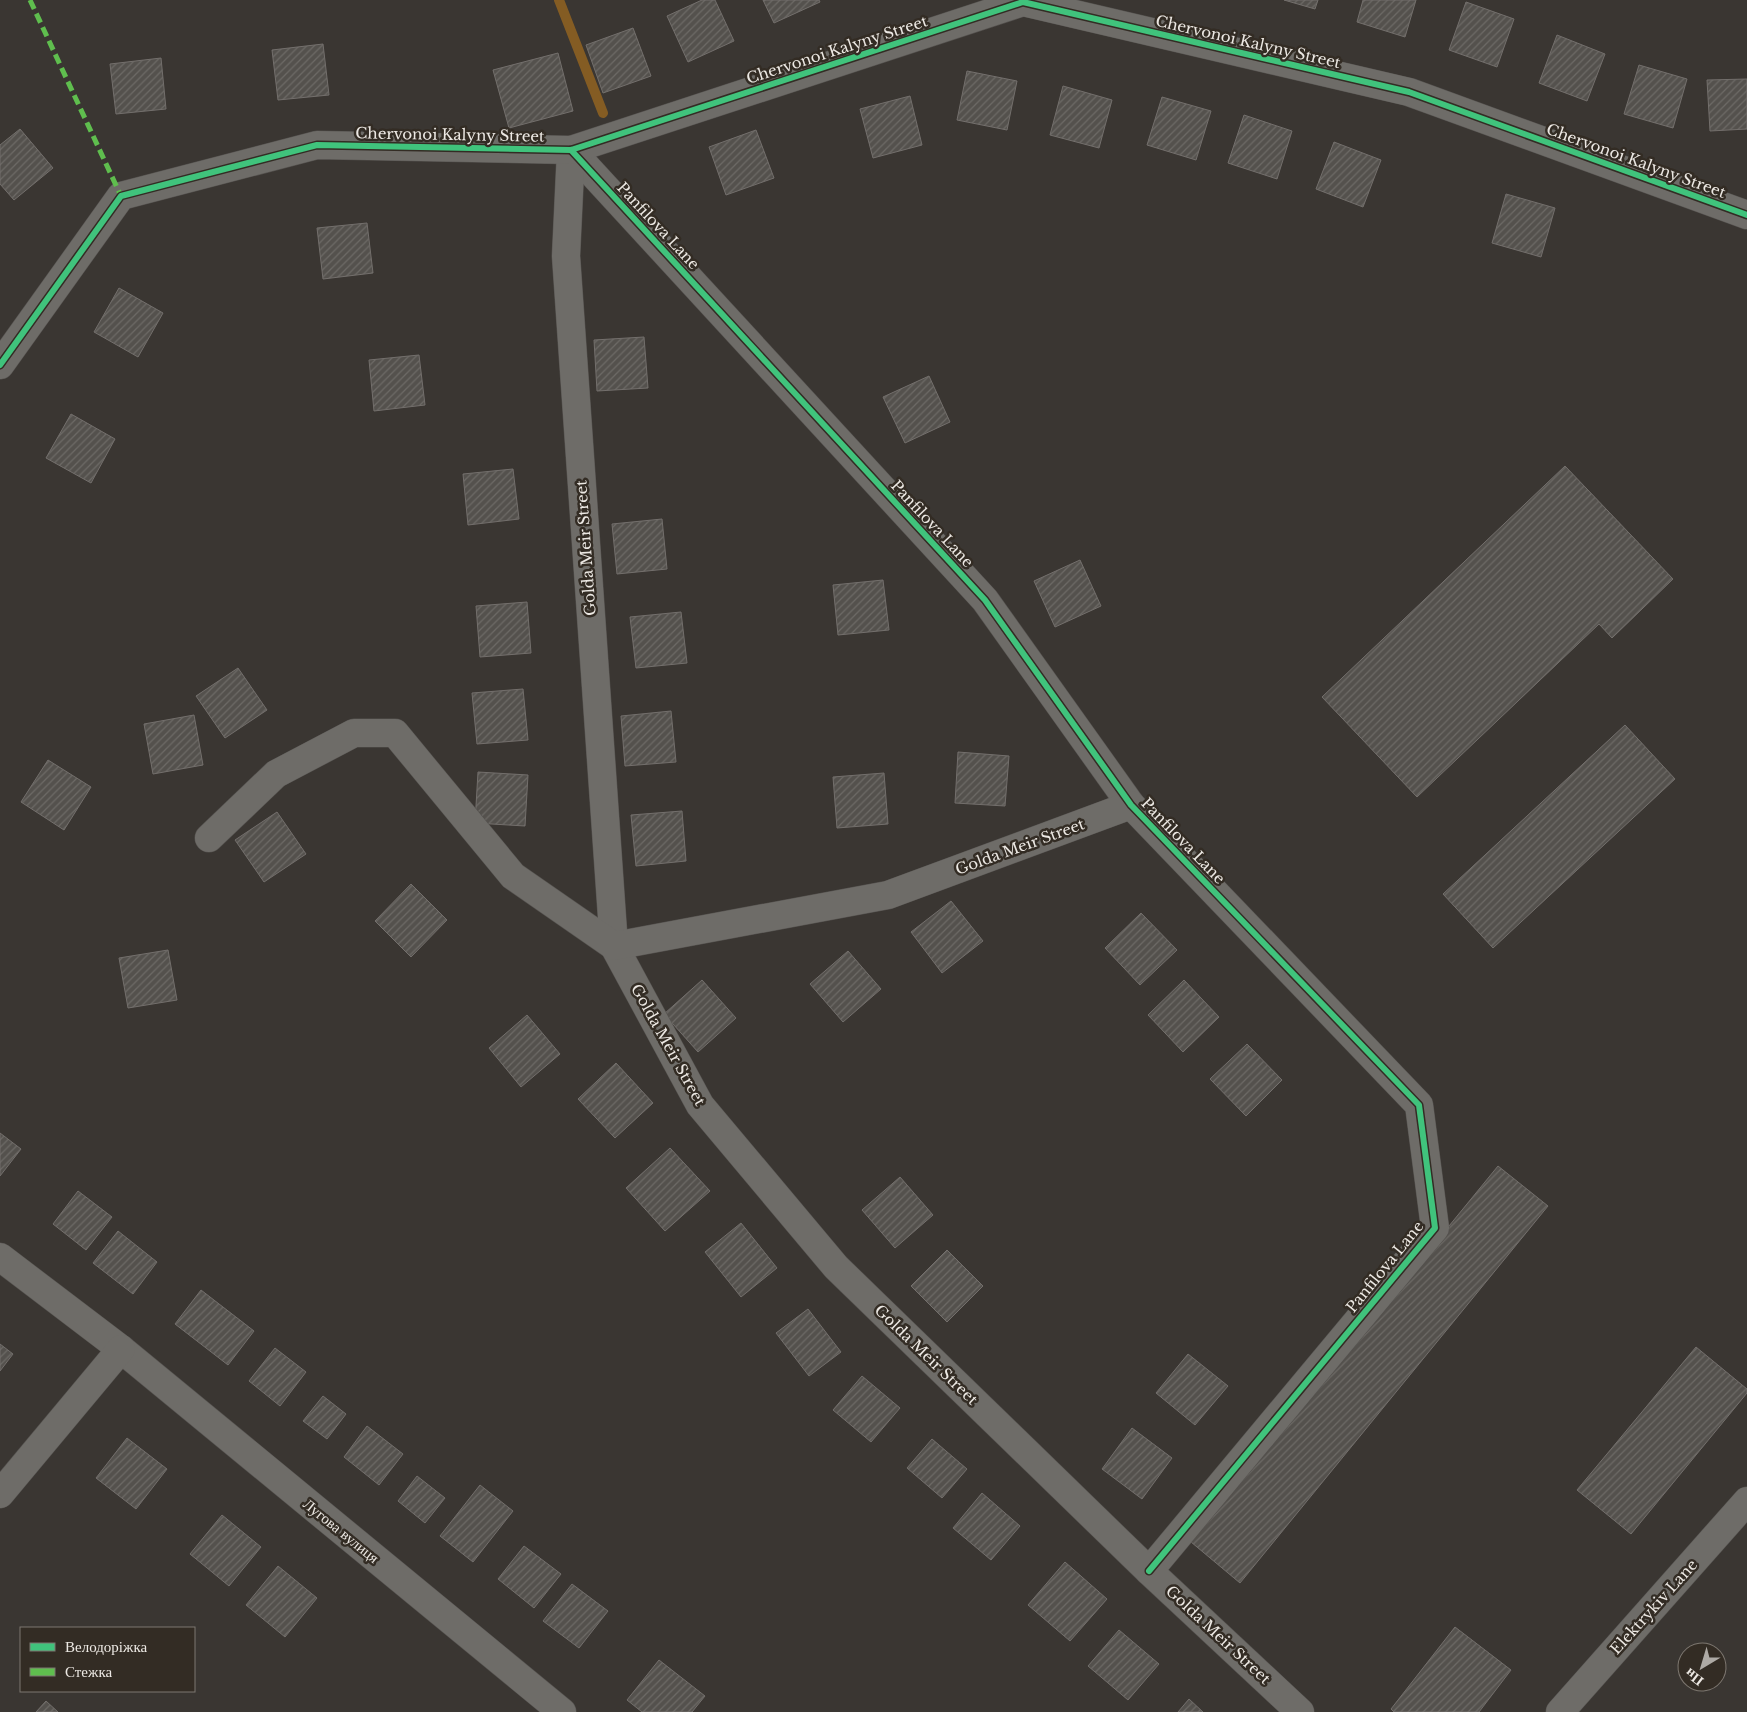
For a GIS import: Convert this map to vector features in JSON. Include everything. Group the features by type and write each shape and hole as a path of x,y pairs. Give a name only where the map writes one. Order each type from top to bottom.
{"street":[{"name":"Chervonoi Kalyny Street","path":"0,364 122,196 317,145 571,150 1022,2 1409,92 1747,215"},
{"name":"Panfilova Lane","path":"571,150 985,600 1132,805 1419,1105 1435,1228 1149,1571"},
{"name":"Golda Meir Street","path":"571,150 566,256 614,946 700,1105 836,1267 1149,1571 1300,1712"},
{"name":"Golda Meir Street","path":"209,838 276,774 354,734 395,734 513,876 614,946 888,895 1132,805"},
{"name":"Лугова вулиця","path":"0,1257 121,1350 562,1712"},
{"path":"0,1494 121,1350"},
{"name":"Elektrykiv Lane","path":"1560,1712 1747,1501"}],"building":[{"path":"702,0 715,0 734,41 688,62 667,16"},
{"path":"763,0 819,0 820,2 774,23"},
{"path":"1284,0 1318,0 1315,9"},
{"path":"1363,0 1416,0 1405,37 1357,22"},
{"path":"1466,2 1514,19 1497,67 1449,50"},
{"path":"633,28 651,76 603,93 586,45"},
{"path":"1557,35 1605,54 1587,101 1539,83"},
{"path":"323,44 329,95 278,100 272,50"},
{"path":"558,53 573,111 509,128 493,70"},
{"path":"161,58 166,109 116,114 110,64"},
{"path":"1639,65 1687,79 1673,128 1624,114"},
{"path":"967,71 1017,81 1007,130 957,120"},
{"path":"1747,79 1747,129 1710,131 1707,80"},
{"path":"1063,86 1112,100 1099,148 1050,135"},
{"path":"910,96 922,145 873,158 860,109"},
{"path":"1162,97 1211,111 1196,160 1147,145"},
{"path":"1244,115 1292,131 1277,179 1228,163"},
{"path":"20,129 53,168 14,200 0,184 0,145"},
{"path":"756,130 774,178 726,195 709,147"},
{"path":"1334,142 1381,160 1363,207 1316,189"},
{"path":"1506,194 1555,208 1541,257 1492,243"},
{"path":"367,223 373,273 323,279 317,228"},
{"path":"119,288 163,313 138,357 94,332"},
{"path":"644,337 648,388 597,391 594,340"},
{"path":"419,355 425,405 374,411 369,360"},
{"path":"929,376 950,422 905,443 883,397"},
{"path":"71,414 115,439 91,483 46,458"},
{"path":"1565,466 1673,579 1612,638 1599,624 1417,797 1322,697"},
{"path":"513,469 519,519 468,525 463,474"},
{"path":"662,519 667,569 617,574 612,524"},
{"path":"1080,560 1101,606 1055,627 1034,581"},
{"path":"883,580 889,630 838,635 833,585"},
{"path":"527,602 531,653 480,657 476,606"},
{"path":"681,612 687,663 636,668 630,617"},
{"path":"238,668 267,710 225,738 196,696"},
{"path":"523,689 528,740 477,744 472,693"},
{"path":"671,711 676,762 625,766 621,716"},
{"path":"194,715 203,765 153,774 144,724"},
{"path":"1625,725 1675,779 1493,948 1443,894"},
{"path":"958,752 1009,756 1005,806 955,803"},
{"path":"48,760 91,787 64,830 21,802"},
{"path":"478,772 528,775 525,826 475,823"},
{"path":"884,773 888,824 837,828 833,777"},
{"path":"682,811 686,861 636,866 631,815"},
{"path":"277,812 306,854 264,882 235,840"},
{"path":"411,884 447,920 411,957 375,921"},
{"path":"951,901 983,941 942,973 911,932"},
{"path":"1141,913 1177,950 1140,985 1105,948"},
{"path":"168,950 177,1000 128,1008 119,958"},
{"path":"848,951 881,989 843,1022 810,984"},
{"path":"702,980 736,1018 698,1052 664,1014"},
{"path":"1184,980 1219,1017 1183,1052 1148,1015"},
{"path":"527,1015 560,1054 521,1087 489,1048"},
{"path":"1247,1044 1282,1080 1246,1116 1210,1079"},
{"path":"616,1063 653,1103 615,1138 578,1099"},
{"path":"0,1133 21,1149 0,1176"},
{"path":"670,1148 710,1191 665,1231 626,1188"},
{"path":"1498,1166 1548,1206 1240,1583 1191,1542"},
{"path":"900,1177 933,1215 895,1248 862,1210"},
{"path":"78,1191 112,1217 86,1250 53,1224"},
{"path":"741,1223 777,1268 741,1297 705,1252"},
{"path":"118,1231 157,1262 133,1294 93,1263"},
{"path":"947,1250 983,1286 947,1322 911,1286"},
{"path":"201,1290 254,1331 228,1365 175,1324"},
{"path":"808,1309 841,1352 809,1376 776,1333"},
{"path":"0,1344 13,1354 0,1371"},
{"path":"1696,1347 1747,1389 1747,1393 1631,1534 1577,1490"},
{"path":"275,1348 306,1372 280,1406 249,1381"},
{"path":"1188,1354 1228,1386 1195,1425 1156,1393"},
{"path":"862,1376 900,1408 871,1442 833,1410"},
{"path":"323,1396 346,1414 327,1439 303,1421"},
{"path":"367,1426 403,1454 379,1485 344,1457"},
{"path":"1132,1428 1172,1458 1142,1499 1102,1469"},
{"path":"127,1438 167,1469 136,1509 96,1478"},
{"path":"932,1439 967,1469 942,1498 907,1468"},
{"path":"417,1476 445,1498 425,1523 398,1501"},
{"path":"480,1485 513,1511 473,1562 440,1536"},
{"path":"982,1493 1020,1526 991,1560 953,1528"},
{"path":"222,1515 261,1547 229,1586 190,1554"},
{"path":"524,1546 561,1574 534,1608 498,1579"},
{"path":"1065,1562 1107,1599 1070,1641 1028,1605"},
{"path":"278,1566 317,1598 285,1637 246,1605"},
{"path":"572,1584 608,1611 579,1648 543,1621"},
{"path":"1455,1627 1511,1670 1479,1712 1394,1712 1391,1709"},
{"path":"1119,1630 1159,1664 1128,1700 1088,1666"},
{"path":"659,1660 705,1696 692,1712 642,1712 627,1700"},
{"path":"1189,1699 1203,1712 1178,1712"},
{"path":"46,1701 58,1712 36,1712"}],"waterway":[{"path":"559,0 603,113"}],"marked path":[{"path":"30,0 121,196"}],"cycle path":[{"path":"0,365 121,196 317,145 571,150 1023,2 1409,92 1747,215"},
{"path":"571,150 985,600 1131,805 1419,1105 1435,1228 1149,1571"}]}
